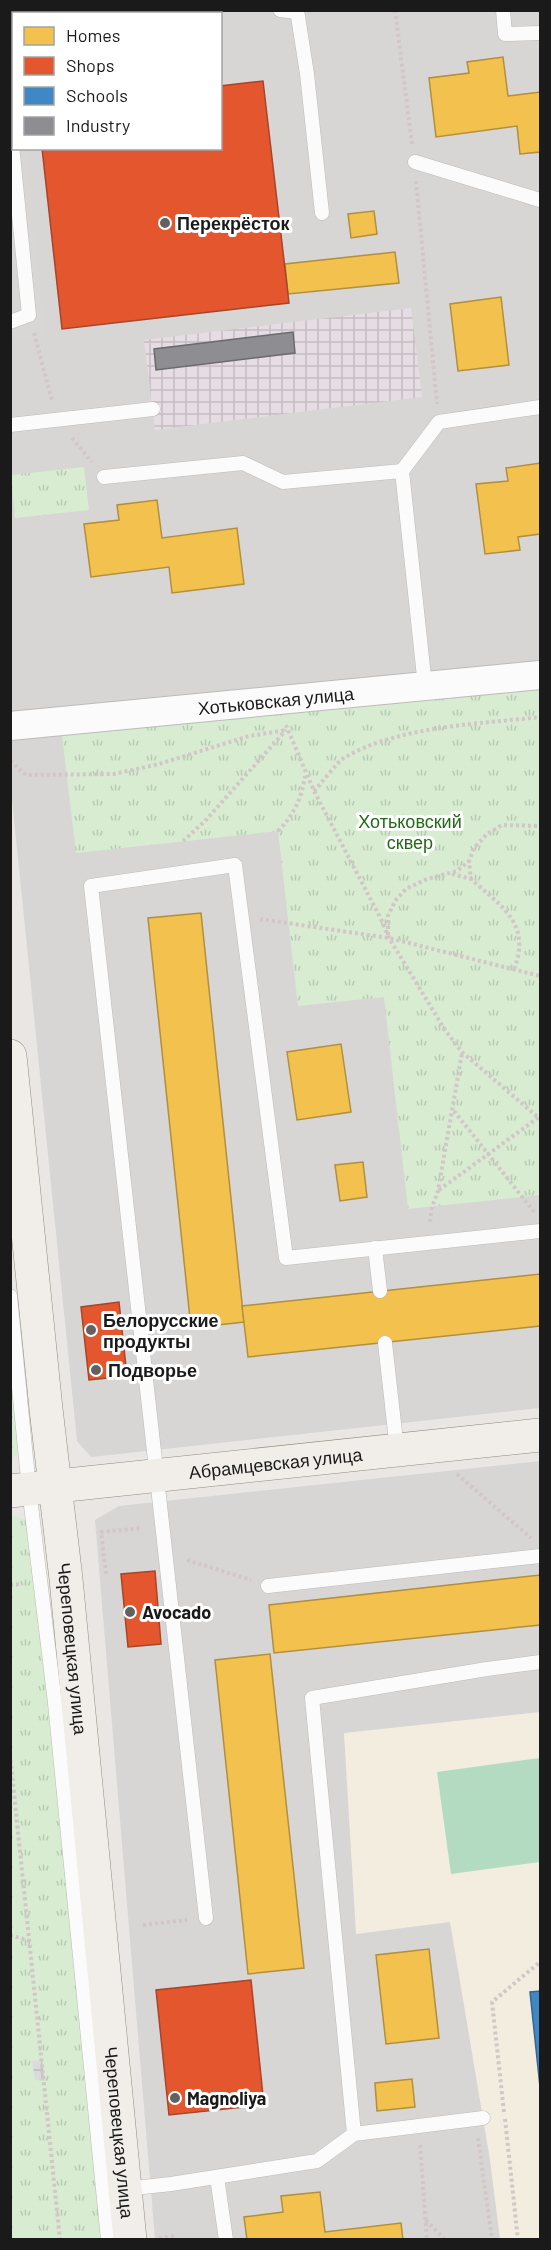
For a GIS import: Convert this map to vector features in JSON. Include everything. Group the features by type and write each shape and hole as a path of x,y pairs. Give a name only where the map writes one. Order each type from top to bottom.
{"main road":[{"name":"Череповецкая улица","path":"10,1056 31,1489 66,1579 130,2240"},
{"name":"Абрамцевская улица","path":"31,1489 540,1435"}],"street":[{"name":"Хотьковская улица","path":"10,726 540,675"}],"lane":[{"path":"280,10 297,11 307,74 322,213"},
{"path":"503,10 505,34 540,33"},
{"path":"10,125 12,145"},
{"path":"10,322 29,315 12,150"},
{"path":"415,162 540,200"},
{"path":"425,686 402,471 439,422 540,407"},
{"path":"10,425 153,409"},
{"path":"104,477 243,463 283,482 402,471"},
{"path":"206,1918 91,886 235,865 286,1258 540,1231"},
{"path":"375,1248 380,1291"},
{"name":"Череповецкая улица","path":"10,1296 55,1703 108,2240"},
{"path":"385,1343 411,1449"},
{"path":"268,1586 540,1556"},
{"path":"354,2134 312,1698 540,1662"},
{"path":"125,2189 317,2161 354,2134 479,2119"},
{"path":"217,2177 226,2240"}],"path":[{"path":"395,10 415,162 439,422"},
{"path":"314,792 342,759 370,746 419,732 540,717"},
{"path":"10,761 26,775 114,774 159,764 249,736 287,730"},
{"path":"287,730 314,792 381,919 388,938 445,1030 462,1052 540,1117 438,1191"},
{"path":"183,841 205,821 287,730"},
{"path":"278,831 289,820 303,794 306,774"},
{"path":"471,879 469,861 474,848 487,834 502,825 540,826"},
{"path":"388,938 388,916 395,901 406,889 427,879 457,871 469,861"},
{"path":"442,874 460,874 471,879 509,912 519,935 519,955 514,969"},
{"path":"242,917 388,938 540,976"},
{"path":"426,1243 432,1207 438,1191 462,1052"},
{"path":"453,1111 540,1220"},
{"path":"411,1449 532,1538"},
{"path":"106,1574 101,1532 163,1526"},
{"path":"166,1553 268,1586"},
{"path":"10,1754 60,2240"},
{"path":"143,1925 206,1918"},
{"path":"10,1935 30,1941"},
{"path":"518,2240 492,2002 540,1962"},
{"path":"479,2119 492,2240"},
{"path":"419,2126 427,2240"},
{"path":"426,2220 444,2240"}],"shaded area":[{"path":"10,11 540,11 540,664 17,719 10,710"},
{"path":"10,107 12,107 12,150 25,150 45,338 11,342"},
{"path":"411,308 422,397 155,430 144,340"},
{"path":"540,686 540,1408 91,1457 77,1441 11,789 10,743 62,735"},
{"path":"540,1461 540,2239 155,2239 95,1520 119,1506"},
{"path":"540,1712 540,2239 500,2239 490,2160 450,1922 356,1934 344,1733"},
{"path":"42,2060 44,2079 35,2080 32,2061"}],"green space":[{"path":"84,467 89,510 15,518 11,475"},
{"name":"Хотьковский сквер","path":"540,686 540,1195 408,1209 384,997 298,1006 278,831 76,853 62,735"},
{"path":"10,1270 26,1429 18,1454 11,1459"},
{"path":"11,1515 29,1521 107,2239 11,2240"},
{"path":"540,1758 540,1862 451,1874 437,1772"}],"building: Homes":[{"path":"503,57 508,96 540,92 540,152 520,154 517,126 436,137 429,78 469,73 467,62"},
{"path":"374,211 377,234 351,238 348,214"},
{"path":"395,252 399,283 288,294 285,264"},
{"path":"501,297 509,365 458,371 450,304"},
{"path":"540,463 540,534 518,537 520,550 485,554 476,484 508,481 506,468"},
{"path":"157,500 162,538 237,528 244,584 172,593 169,567 91,577 84,524 119,520 117,505"},
{"path":"201,913 244,1322 191,1328 148,918"},
{"path":"341,1044 351,1112 297,1120 287,1052"},
{"path":"363,1162 367,1197 340,1201 335,1165"},
{"path":"540,1274 540,1326 248,1357 242,1306"},
{"path":"540,1575 540,1625 274,1653 269,1605"},
{"path":"270,1654 304,1968 248,1974 215,1660"},
{"path":"429,1949 439,2038 386,2044 376,1955"},
{"path":"412,2079 415,2107 377,2111 375,2083"},
{"path":"320,2192 325,2232 401,2223 403,2240 247,2240 244,2217 283,2212 281,2196"}],"building: Shops":[{"name":"Перекрёсток","path":"263,81 289,303 62,329 42,150 222,150 222,86"},
{"path":"119,1302 127,1376 89,1380 81,1307"},
{"path":"155,1571 161,1644 128,1647 121,1574"},
{"path":"251,1980 264,2105 169,2115 156,1990"}],"building: Schools":[{"path":"540,1991 540,2087 530,1992"}],"building: Industry":[{"path":"293,332 295,353 156,370 154,349"}],"place":[{"name":"Перекрёсток","path":"165,223"},
{"name":"Белорусские продукты","path":"91,1330"},
{"name":"Подворье","path":"96,1370"},
{"name":"Avocado","path":"130,1612"},
{"name":"Magnoliya","path":"175,2098"}]}
